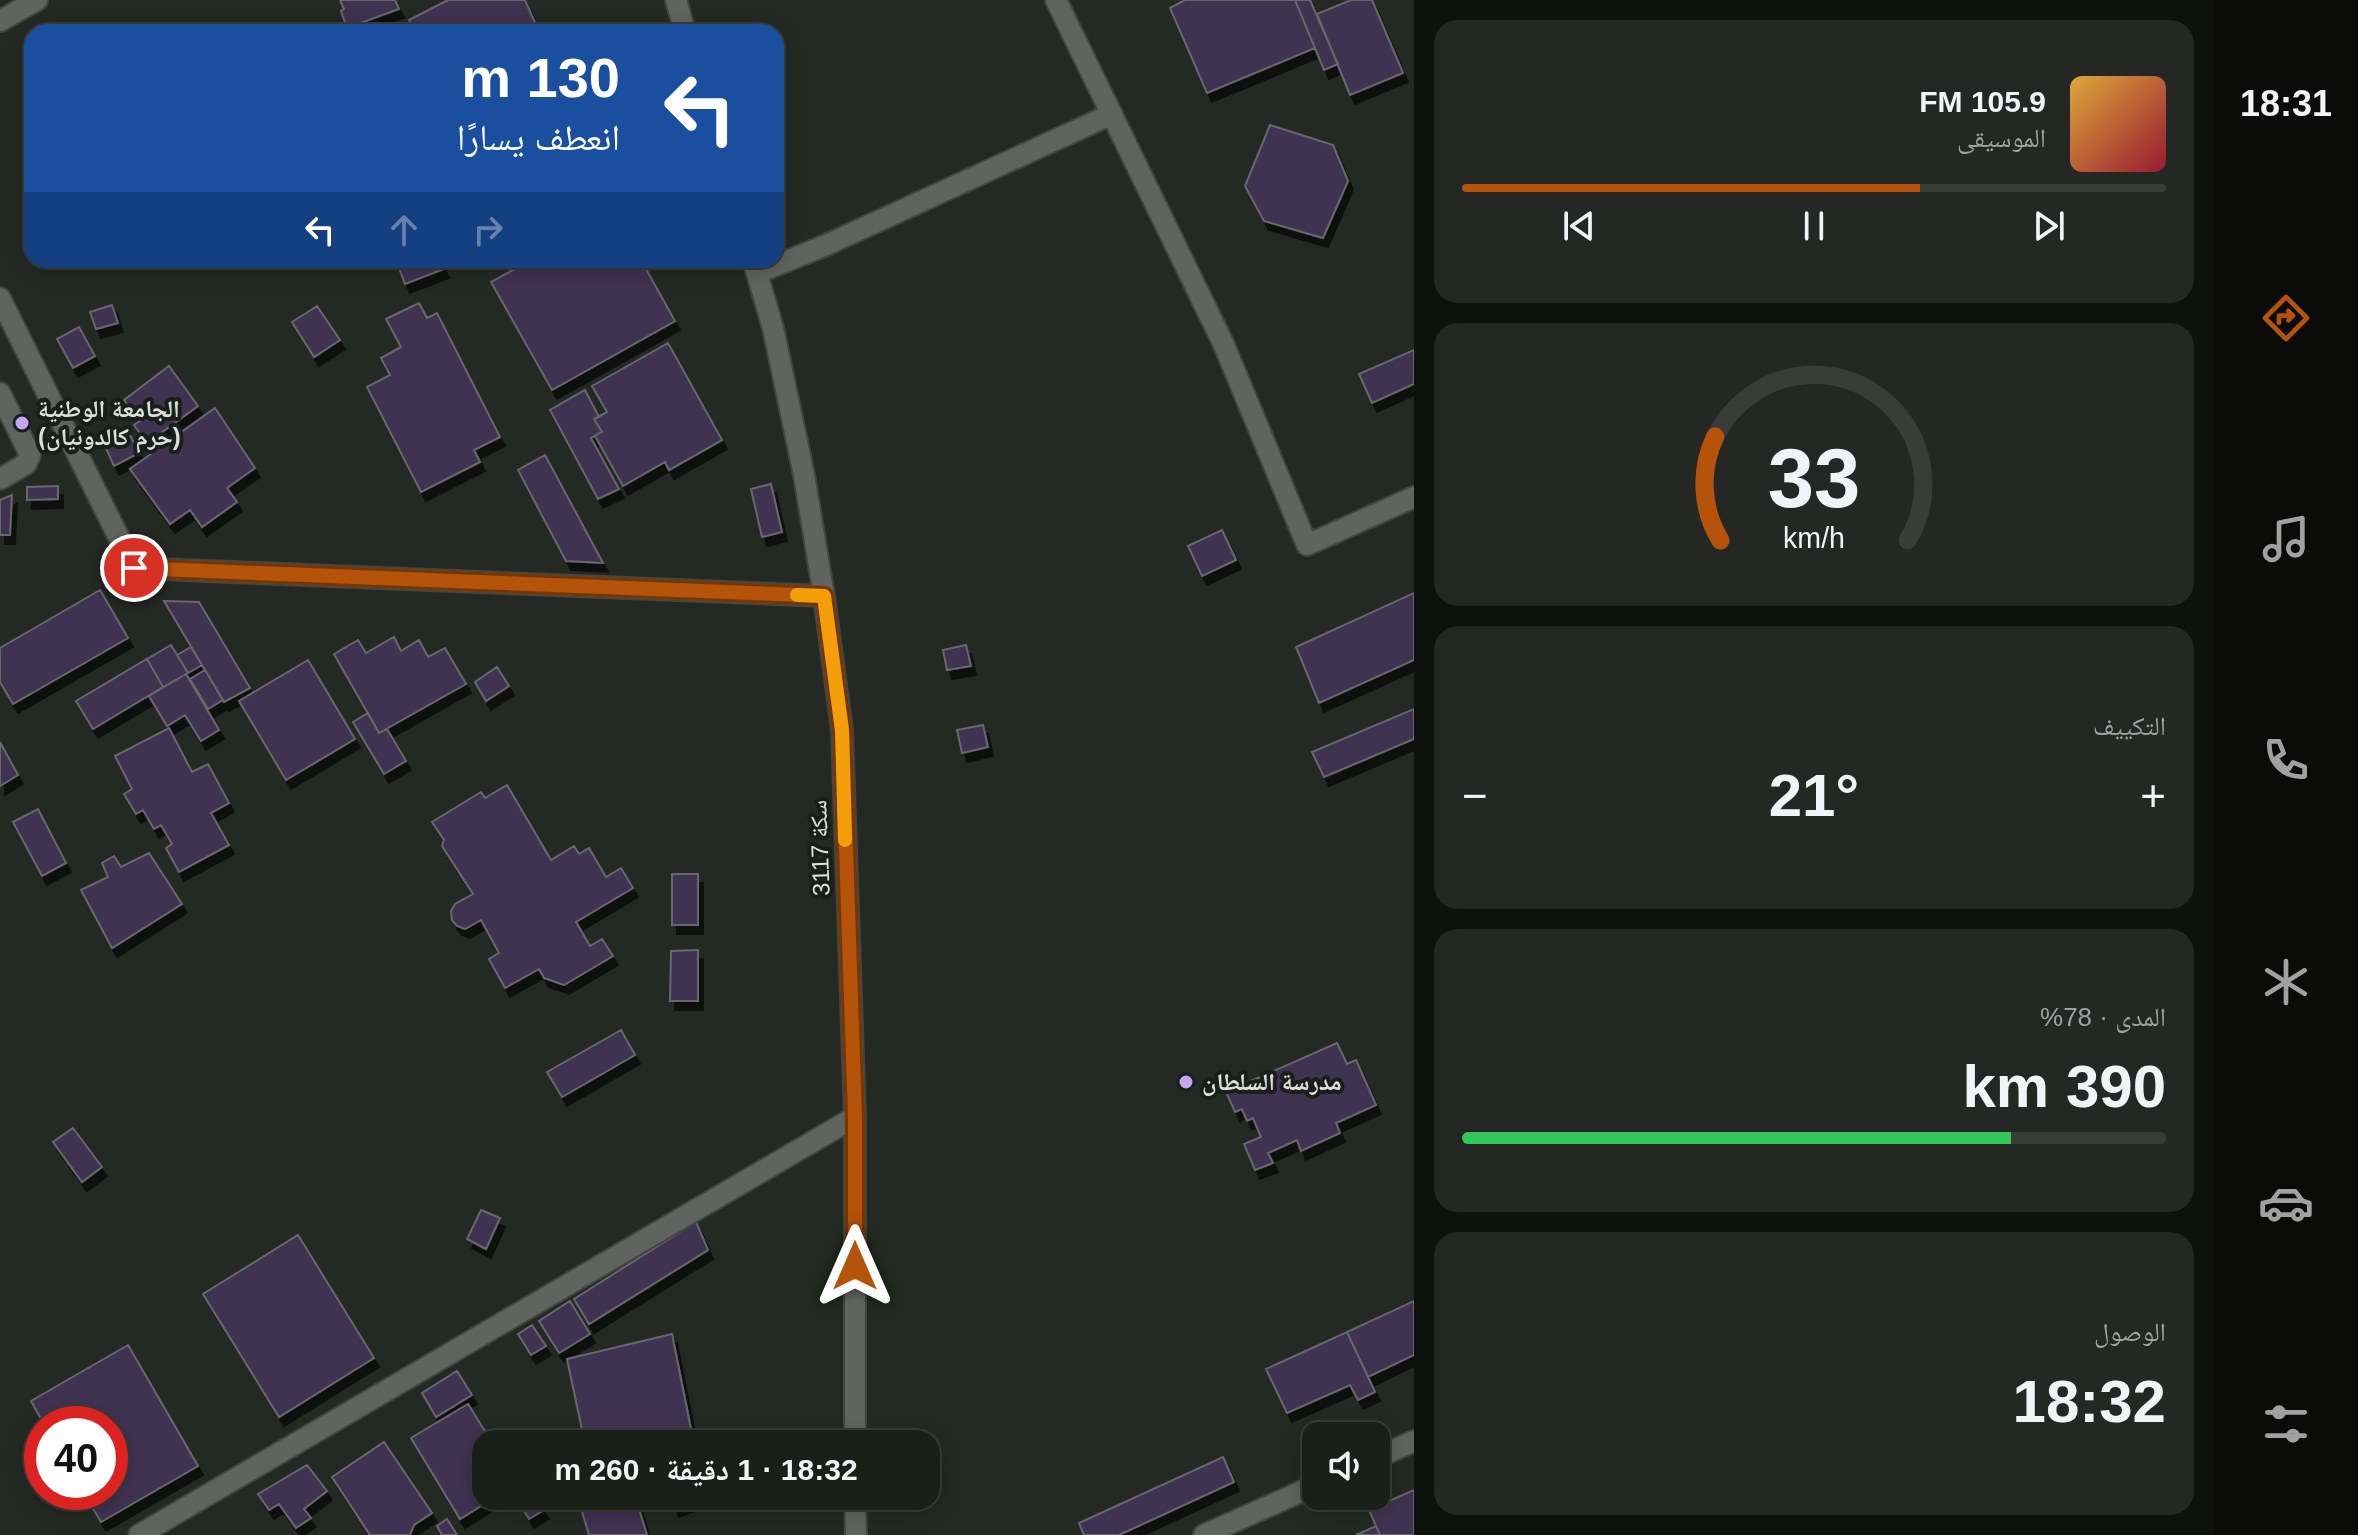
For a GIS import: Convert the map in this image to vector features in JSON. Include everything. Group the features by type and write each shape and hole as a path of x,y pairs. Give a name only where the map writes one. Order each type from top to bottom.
{"street":[{"path":"0,21 37,0"},
{"path":"676,0 683,24"},
{"path":"1056,0 1224,345 1307,545 1414,497"},
{"path":"784,258 824,246 1112,114"},
{"name":"سكة 3117","path":"755,268 773,328 804,475 842,730 855,1117 855,1430"},
{"path":"0,298 134,568 824,596"},
{"path":"0,393 30,455 26,464 0,479"},
{"path":"139,1535 855,1117"},
{"path":"1390,1452 1414,1441"},
{"path":"1204,1535 1302,1491"},
{"path":"855,1510 856,1535"}],"building":[{"path":"340,0 395,0 399,9 358,24 346,24 341,11 344,9"},
{"path":"448,0 525,0 536,24 411,24 409,20"},
{"path":"1185,0 1295,0 1315,48 1207,93 1170,8"},
{"path":"1295,0 1310,0 1338,64 1324,70"},
{"path":"1351,0 1372,0 1403,73 1350,95 1317,14"},
{"path":"1270,125 1333,145 1348,181 1323,238 1264,221 1245,186"},
{"path":"399,268 444,269 405,284"},
{"path":"516,268 645,268 675,321 552,390 491,282"},
{"path":"419,303 427,318 437,313 500,437 474,450 480,462 421,492 367,387 390,375 381,358 401,347 386,319"},
{"path":"112,305 118,323 96,329 90,312"},
{"path":"317,306 340,340 314,357 292,322"},
{"path":"79,327 95,356 73,368 57,339"},
{"path":"668,343 722,440 669,470 665,462 623,486 595,436 602,432 594,419 607,412 592,386"},
{"path":"1414,350 1414,384 1372,403 1359,374"},
{"path":"169,366 198,406 147,443 134,425 140,421 124,400"},
{"path":"585,390 599,417 594,419 602,432 591,438 619,489 598,499 550,410"},
{"path":"215,408 255,468 227,488 237,502 202,527 190,510 170,524 130,469"},
{"path":"128,431 139,453 114,466 104,444"},
{"path":"545,455 603,563 566,561 518,470"},
{"path":"771,484 782,532 762,537 751,489"},
{"path":"58,486 58,499 27,500 27,487"},
{"path":"12,495 10,535 0,535 0,500"},
{"path":"1222,530 1236,560 1202,576 1188,546"},
{"path":"100,590 128,638 13,704 0,682 0,648"},
{"path":"1414,593 1414,660 1319,703 1296,647"},
{"path":"164,601 199,602 250,688 224,702"},
{"path":"394,637 401,651 419,640 428,657 445,648 466,684 379,733 334,654 358,640 366,653"},
{"path":"171,645 188,673 163,687 147,659"},
{"path":"966,645 971,666 947,670 943,650"},
{"path":"191,647 202,665 188,673 177,655"},
{"path":"147,659 163,687 93,729 76,701"},
{"path":"308,660 355,739 286,780 239,701"},
{"path":"497,667 509,686 486,701 475,682"},
{"path":"205,670 223,700 208,709 190,679"},
{"path":"186,674 219,730 201,741 185,715 167,726 149,696"},
{"path":"1414,709 1414,739 1324,777 1312,752"},
{"path":"368,713 379,733 387,729 406,761 384,774 353,722"},
{"path":"983,725 988,747 962,753 957,730"},
{"path":"169,728 192,772 208,764 229,803 211,813 229,845 179,872 166,848 172,844 161,825 154,829 143,810 136,814 124,794 132,789 115,756"},
{"path":"0,742 18,775 0,786"},
{"path":"507,785 551,860 574,846 579,854 589,848 606,877 621,868 633,888 576,922 590,946 602,939 613,956 564,985 544,978 539,969 505,988 489,959 499,953 481,920 465,929 452,920 451,911 455,904 473,894 442,846 444,840 432,822 481,792 485,798"},
{"path":"38,809 66,863 42,876 13,822"},
{"path":"149,853 182,904 112,948 81,890 108,877 102,863 114,856 121,867"},
{"path":"672,874 698,874 698,925 672,925"},
{"path":"698,950 698,1001 670,1001 671,951"},
{"path":"621,1030 635,1055 562,1097 547,1072"},
{"path":"1337,1043 1347,1064 1356,1060 1376,1105 1336,1123 1340,1133 1301,1151 1297,1140 1268,1153 1273,1163 1255,1170 1244,1144 1261,1137 1253,1118 1247,1121 1242,1109 1235,1112 1226,1092"},
{"path":"73,1128 102,1167 82,1182 53,1142"},
{"path":"481,1210 500,1218 486,1249 467,1239"},
{"path":"696,1222 708,1250 589,1324 574,1299"},
{"path":"298,1235 374,1358 279,1417 203,1294"},
{"path":"570,1301 590,1334 559,1353 539,1321"},
{"path":"1414,1301 1414,1355 1368,1377 1347,1332"},
{"path":"532,1325 546,1346 531,1355 518,1334"},
{"path":"1347,1332 1375,1392 1358,1400 1350,1385 1287,1413 1266,1369"},
{"path":"672,1334 691,1429 582,1430 567,1359"},
{"path":"128,1345 198,1466 128,1506 128,1406 34,1406 31,1401"},
{"path":"457,1371 472,1395 436,1417 422,1393"},
{"path":"468,1404 484,1430 472,1430 472,1510 474,1510 460,1519 411,1438"},
{"path":"384,1442 432,1513 414,1525 410,1535 370,1535 332,1477"},
{"path":"1223,1457 1234,1482 1119,1535 1084,1535 1079,1523"},
{"path":"307,1465 327,1491 304,1509 311,1518 296,1528 279,1504 269,1510 258,1494"},
{"path":"1414,1490 1414,1535 1380,1535 1369,1510 1390,1510 1390,1501"},
{"path":"94,1510 122,1510 101,1522"},
{"path":"524,1510 544,1510 529,1519"},
{"path":"582,1510 639,1510 647,1535 589,1535"},
{"path":"447,1519 457,1535 442,1535 437,1526"},
{"path":"1376,1526 1380,1535 1356,1535"}],"slow traffic":[{"path":"797,595 824,596 842,730 845,840"}],"place":[{"name":"الجامعة الوطنية (حرم كالدونيان)","path":"22,423"},
{"name":"مدرسة السلطان","path":"1186,1082"}],"route":[{"path":"134,568 824,596 842,730 855,1117 855,1266"}]}
